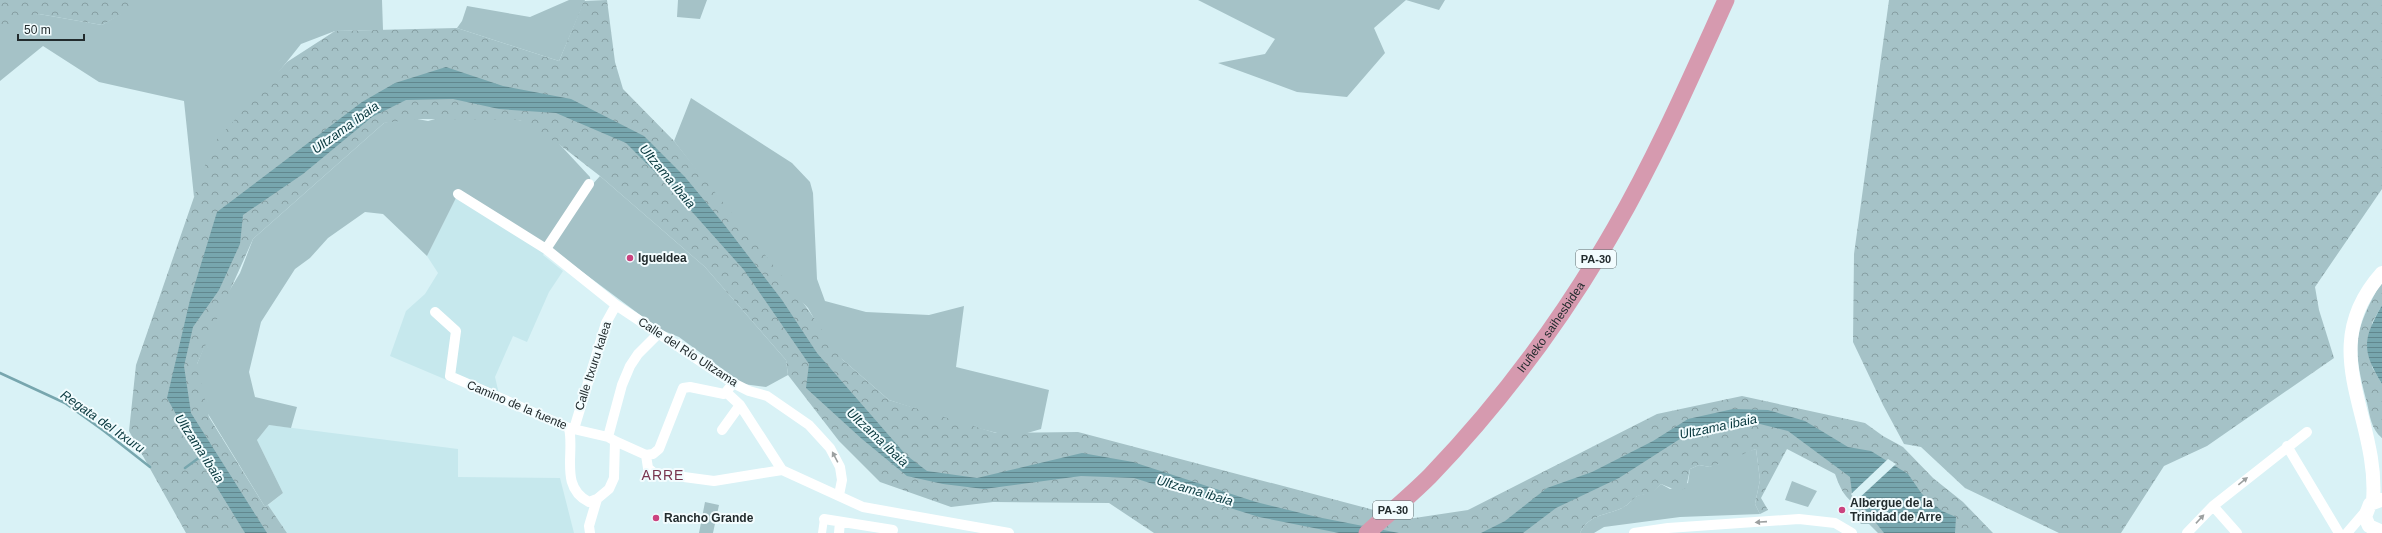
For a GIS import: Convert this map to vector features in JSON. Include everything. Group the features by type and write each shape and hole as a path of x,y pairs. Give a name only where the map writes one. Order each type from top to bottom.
{"highway":[{"name":"Iruñeko saihesbidea","path":"1367,533 1418,487 1471,430 1558,320 1616,227 1667,128 1726,0"}],"main road":[{"path":"2382,273 2367,293 2356,312 2350,334 2351,369 2365,426 2382,479"},
{"path":"2365,426 2375,484 2374,504 2366,522 2379,531"}],"street":[{"path":"546,250 589,184"},
{"name":"Calle del Río Ultzama","path":"458,194 546,250 616,305 658,334 733,383 749,391 767,396 809,425 830,448 840,467 842,480 839,495"},
{"name":"Calle Itxuru kalea","path":"571,428 606,323 616,305"},
{"name":"Camino de la fuente","path":"436,312 456,331 450,376 571,428 612,439 646,455"},
{"path":"571,428 572,441 569,456 570,478 582,498 589,502 597,499 609,488 614,478 612,439 622,385 630,366 638,354 658,334"},
{"path":"733,383 724,394 690,387 683,388 659,449 653,454 646,455 648,468 654,473 714,481 782,470 863,507 1004,532"},
{"path":"726,392 740,405 782,470"},
{"path":"722,430 740,405"},
{"path":"2187,533 2213,506 2287,446 2307,432"},
{"path":"2287,446 2339,533"},
{"path":"590,533 589,526 597,499"},
{"path":"2347,533 2374,504"},
{"path":"2213,506 2238,533"},
{"path":"822,533 824,519 840,522 857,529 892,532"},
{"path":"1634,533 1705,526 1800,520 1834,523 1852,533"},
{"path":"839,533 840,522"},
{"path":"2352,533 2366,528 2379,531"}],"shaded area":[{"path":"458,194 549,246 543,255 563,271 549,292 527,342 513,336 495,377 499,394 560,428 390,356 406,311 425,294 438,273 427,256"},
{"path":"269,425 458,449 458,477 560,478 574,533 287,533 268,505 283,493 257,440"}],"green space":[{"path":"0,0 147,0 102,25 39,14 0,28"},
{"path":"144,0 382,0 383,30 335,31 301,44 231,132 194,197 184,101 99,82 43,46 0,81 0,22 39,14 102,25"},
{"path":"569,0 585,0 559,61 457,28 462,21 467,6 530,17"},
{"path":"607,0 615,62 623,89 674,141 802,301 843,360 889,400 996,433 1078,432 1408,519 1468,510 1657,414 1742,396 1865,423 1883,436 1903,447 1933,478 1963,502 1993,533 1878,533 1869,524 1861,524 1852,514 1858,506 1853,503 1844,493 1835,474 1787,449 1761,498 1768,510 1760,514 1755,504 1760,480 1756,449 1710,467 1699,465 1690,469 1686,488 1678,491 1661,484 1652,494 1640,495 1622,508 1598,516 1588,522 1580,533 1154,533 1109,503 993,502 951,507 880,482 839,441 788,375 786,360 705,267 600,176 560,145 520,120 416,119 384,123 253,239 197,364 209,417 265,507 268,505 287,533 186,533 129,431 136,365 212,145 287,62 335,31 457,28 559,61 584,1"},
{"path":"678,0 707,0 700,19 677,17"},
{"path":"1198,0 1406,0 1374,28 1385,53 1347,97 1297,92 1218,63 1265,54 1275,39"},
{"path":"1406,0 1445,0 1439,10"},
{"path":"1889,0 2382,0 2382,189 2315,287 2319,310 2334,358 2207,446 2164,466 2121,533 2059,533 1965,488 1921,447 1904,444 1883,405 1853,342 1854,254"},
{"path":"691,98 792,163 810,182 813,193 817,279 825,301 866,312 929,315 964,306 956,367 1049,390 1041,429 1017,436 997,433 962,424 889,400 843,360 827,342 808,308 780,279 674,141"},
{"path":"454,114 528,121 550,134 590,177 591,186 600,176 705,267 786,360 788,375 766,387 743,384 679,337 659,329 553,250 458,194 427,256 383,214 365,212 328,238 310,258 295,269 261,322 249,372 255,397 297,407 291,428 269,425 257,440 283,493 265,507 197,396 197,364 223,301 240,273 253,239 384,123 407,117 428,121"},
{"path":"2382,281 2382,305 2372,323 2372,367 2382,384 2382,438 2375,431 2370,417 2359,367 2358,340 2365,314"},
{"path":"1756,449 1760,480 1755,504 1760,514 1680,517 1604,527 1594,533 1580,533 1588,522 1598,516 1622,508 1640,495 1652,493 1661,484 1670,489 1688,483 1690,469 1699,465 1710,467 1723,459"},
{"path":"1792,481 1817,491 1808,507 1785,500"},
{"path":"705,502 719,505 713,533 699,533"}],"water":[{"name":"Ultzama ibaia","path":"446,67 503,86 571,99 644,136 685,177 723,223 782,300 817,353 906,455 927,471 977,478 1082,453 1133,462 1256,502 1317,517 1399,533 1339,533 1259,517 1134,478 1081,476 984,489 943,484 907,476 862,439 806,388 809,364 744,270 669,186 626,143 556,113 499,109 453,99 406,100 372,117 303,174 243,215 240,244 219,290 193,327 184,366 191,413 267,533 245,533 210,476 167,398 190,300 217,212 362,102 395,83"},
{"path":"2382,305 2382,384 2370,362 2367,344 2371,327"},
{"name":"Ultzama ibaia","path":"1733,409 1768,410 1805,421 1848,447 1871,451 1908,474 1922,494 1942,511 1956,517 1955,533 1884,533 1852,493 1850,477 1788,431 1760,424 1683,437 1619,478 1556,508 1523,533 1481,533 1505,521 1547,488 1592,472 1653,441 1688,419"}],"pier":[{"path":"1888,459 1896,464 1856,501 1851,494"}],"waterway":[{"name":"Regata del Itxuru","path":"0,373 65,403 150,467"},
{"name":"Regata del Itxuru","path":"185,468 200,457"}],"place":[{"name":"Igueldea","path":"630,258"},
{"name":"Albergue de la Trinidad de Arre","path":"1842,510"},
{"name":"Rancho Grande","path":"656,518"}],"district":[{"name":"ARRE","path":"663,475"}]}
